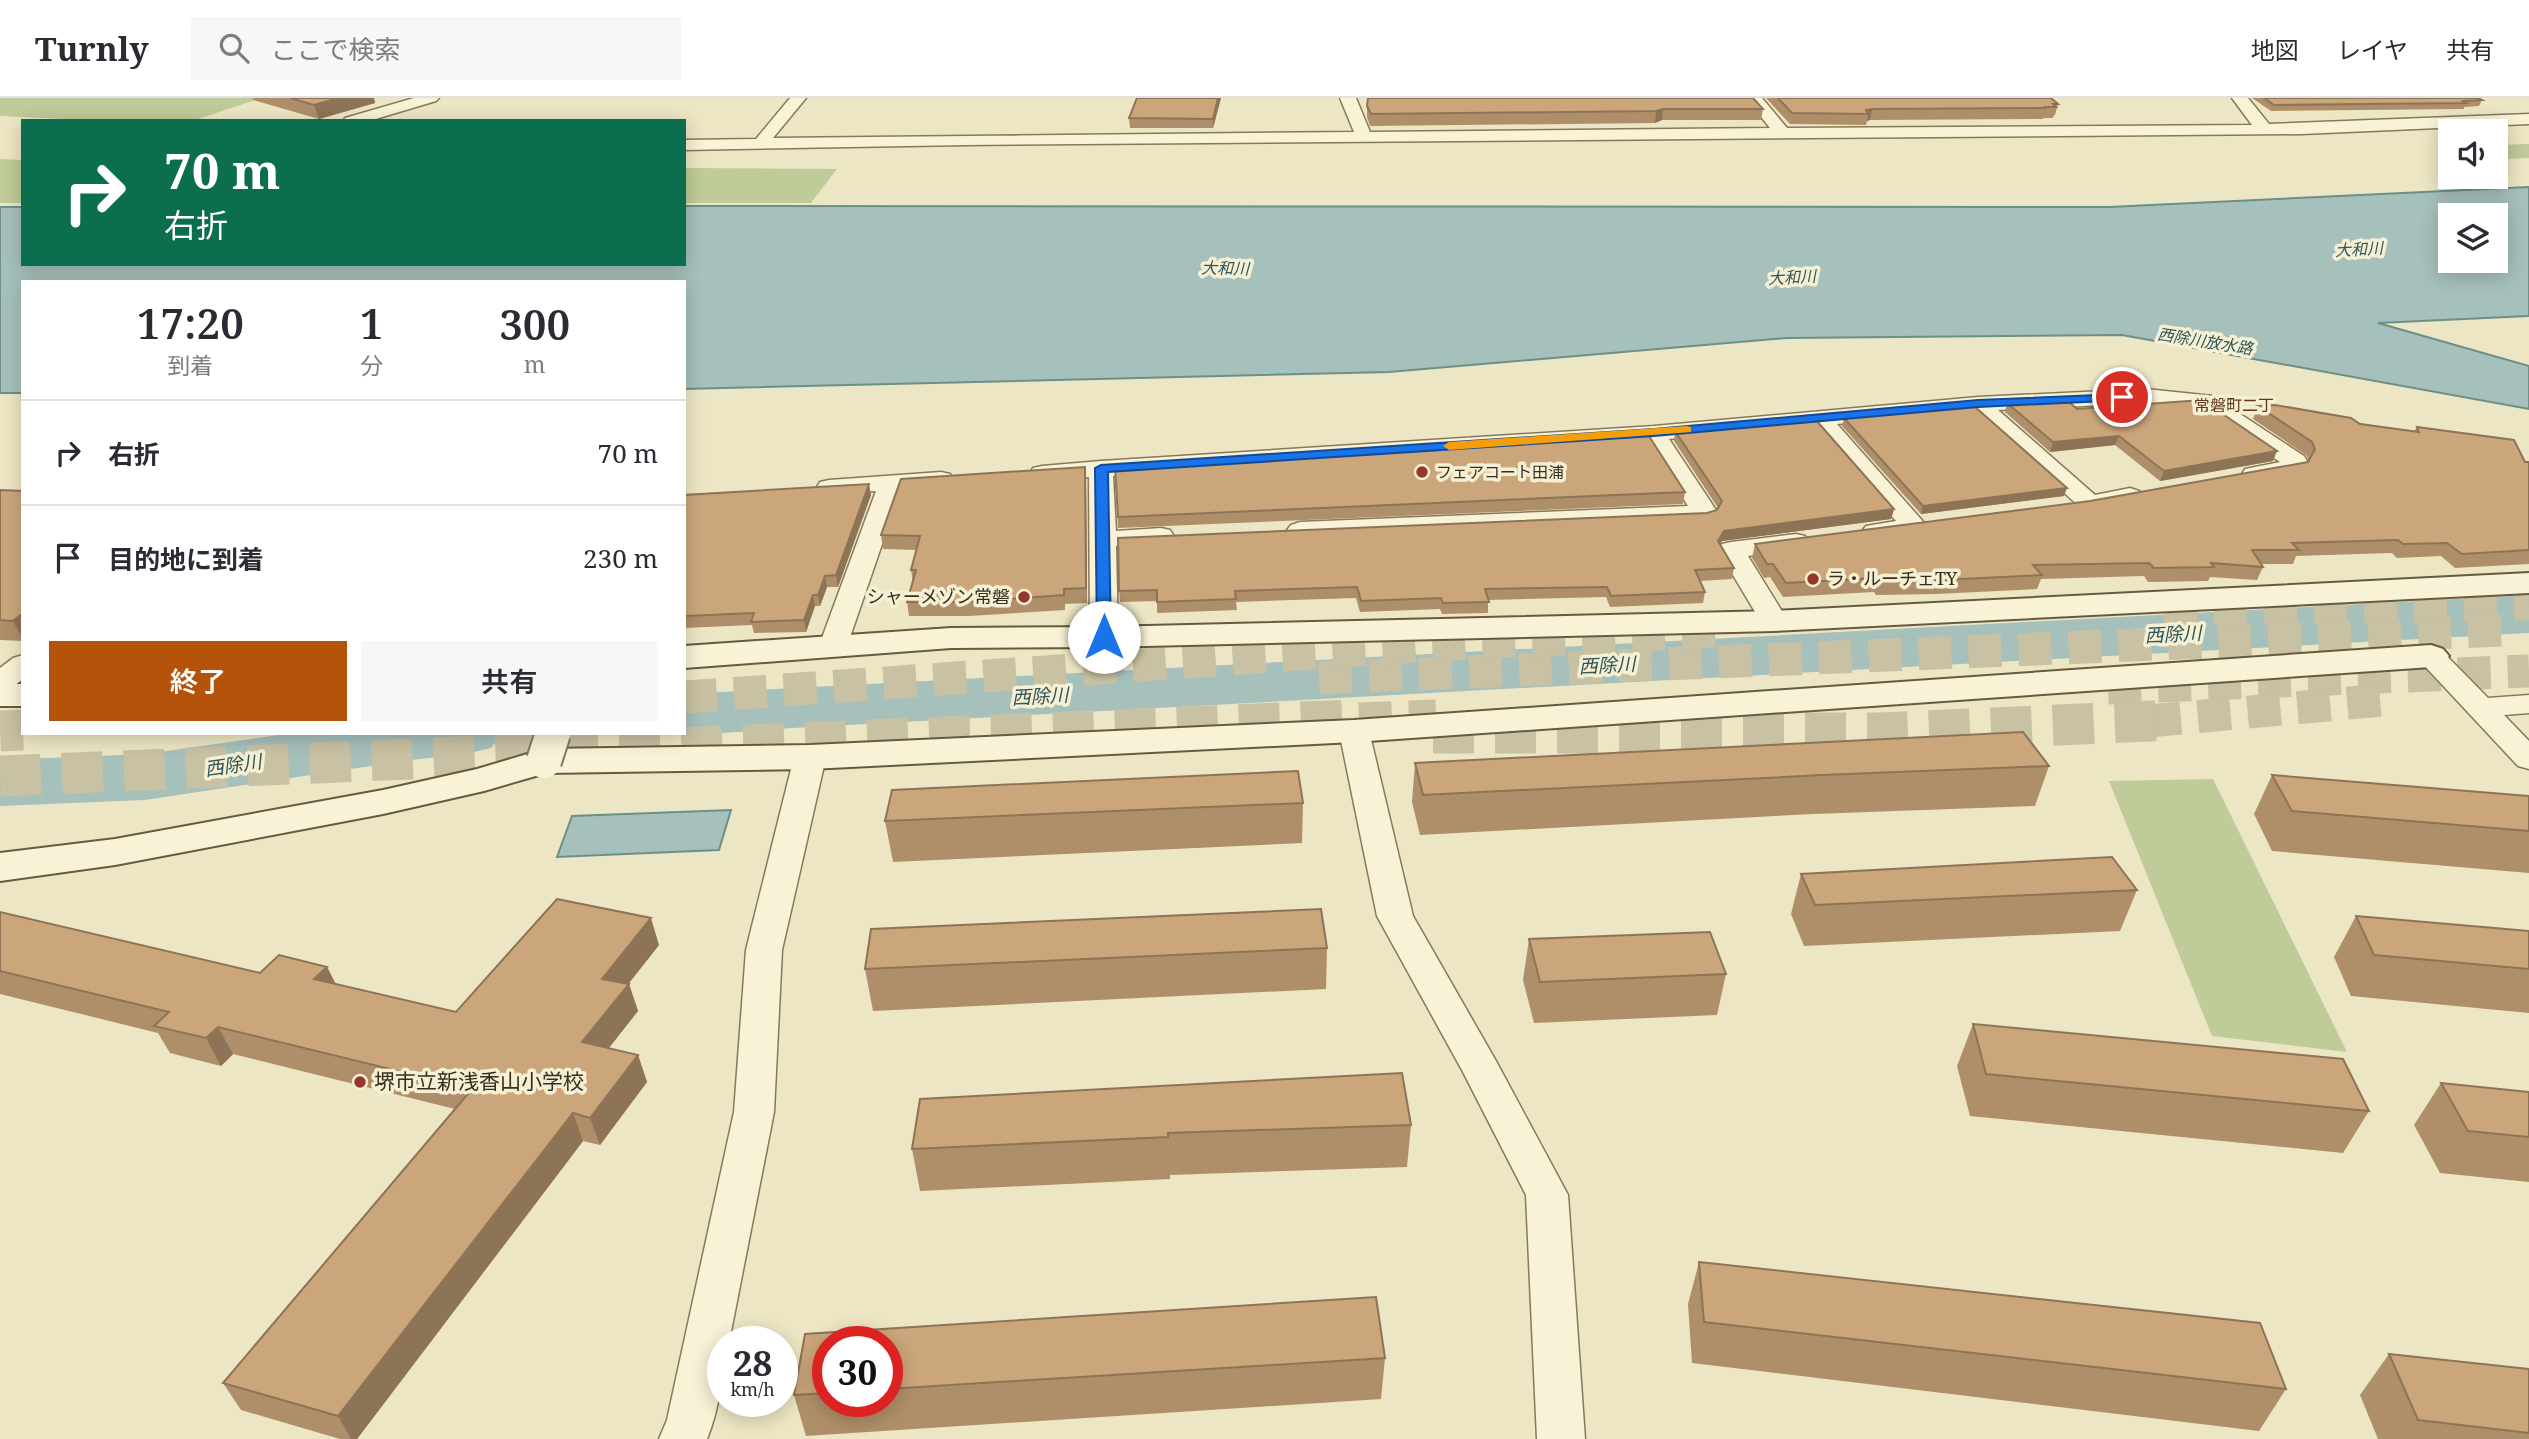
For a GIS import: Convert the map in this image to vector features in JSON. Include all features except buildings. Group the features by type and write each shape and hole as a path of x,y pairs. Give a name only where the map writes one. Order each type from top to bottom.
{"street":[{"path":"358,119 431,98"},
{"path":"760,145 798,98"},
{"path":"1348,98 1364,137"},
{"path":"1754,98 1783,134"},
{"path":"2240,98 2264,129"},
{"path":"2497,103 2527,119"},
{"path":"686,145 979,139 2264,129 2527,119"},
{"path":"1023,474 1654,433 1978,404 2147,396 2205,401 2295,461 2293,467 2225,479"},
{"path":"1978,404 2090,503"},
{"path":"1819,417 1914,526"},
{"path":"1654,433 1774,621"},
{"path":"1101,468 1104,637"},
{"path":"808,488 970,477"},
{"path":"833,646 891,483"},
{"path":"2063,507 2157,491"},
{"path":"1281,531 1705,513"},
{"path":"1849,535 1941,523"},
{"path":"1103,539 1185,535"},
{"path":"1731,550 1823,538"},
{"path":"686,657 951,638 1104,637 1774,621 2529,583"},
{"path":"0,867 115,852 383,802 484,779 548,747 810,757 1354,730 2431,656 2529,759"},
{"path":"0,683 21,666"},
{"path":"0,695 21,695"},
{"path":"2480,708 2529,704"},
{"path":"1354,730 1395,916 1482,1071 1547,1195 1561,1439"},
{"path":"683,1439 694,1408 754,1112 764,950 810,757"}],"green space":[{"path":"0,98 261,98 198,119 0,116"},
{"path":"2529,144 2529,158 2508,159 2508,145"},
{"path":"0,159 21,160 21,203 0,203"},
{"path":"686,168 837,169 811,203 686,203"},
{"path":"2213,779 2347,1052 2212,1036 2109,781"}],"water":[{"path":"2529,187 2529,316 2378,323 2529,366 2529,409 2122,335 1786,338 1389,372 686,389 686,280 21,280 21,393 0,393 0,207 21,207 21,266 686,266 686,206 2109,207"},
{"path":"731,810 719,850 557,857 572,816"}],"waterway":[{"name":"西除川","path":"686,715 2529,614"},
{"name":"西除川","path":"0,783 145,777 444,735"}],"tunnel":[{"path":"2164,610 2529,604"},
{"path":"1319,678 2504,630"},
{"path":"686,697 1430,645 1719,631"},
{"path":"2108,688 2529,671"},
{"path":"2148,721 2394,699"},
{"path":"1309,721 1436,716"},
{"path":"0,776 1351,720"},
{"path":"1433,733 1880,733 2172,720"},
{"path":"0,731 21,730"}],"slow traffic":[{"path":"1449,446 1687,430"}],"place":[{"name":"フェアコート田浦","path":"1422,472"},
{"name":"ラ・ルーチェTY","path":"1813,579"},
{"name":"シャーメゾン常磐","path":"1024,597"},
{"name":"堺市立新浅香山小学校","path":"360,1082"}],"district":[{"name":"常磐町二丁","path":"2234,405"}],"route":[{"path":"1104,637 1101,468 1654,433 1978,404 2122,397"}],"water label":[{"name":"大和川","path":"2359,249"},
{"name":"大和川","path":"1225,268"},
{"name":"大和川","path":"1792,277"},
{"name":"西除川放水路","path":"2205,341"}]}
